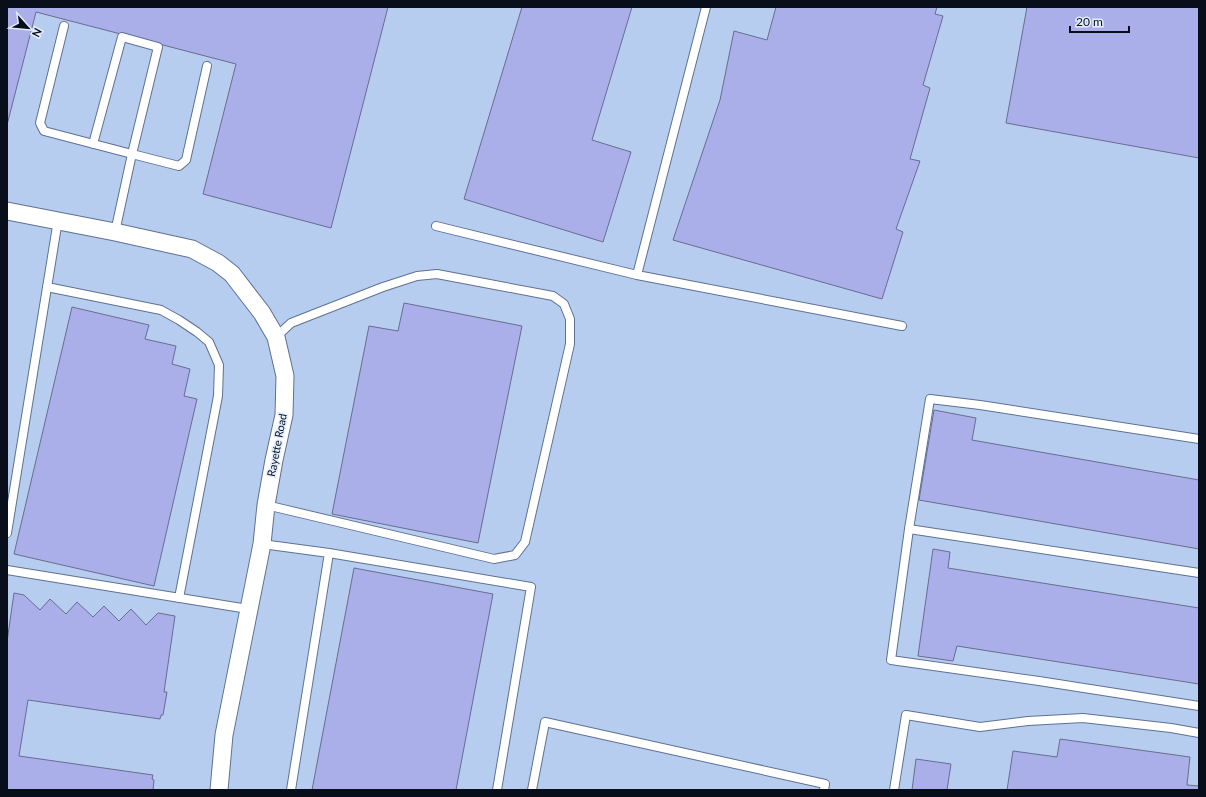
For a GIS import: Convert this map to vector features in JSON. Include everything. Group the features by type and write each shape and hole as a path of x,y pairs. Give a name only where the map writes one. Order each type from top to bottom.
{"street":[{"name":"Rayette Road","path":"7,211 58,220 192,249 218,263 232,274 262,313 276,337 285,376 284,415 266,505 262,544 224,735 218,790"}],"lane":[{"path":"637,275 706,7"},
{"path":"64,26 40,122 44,131 179,166 186,160 207,66"},
{"path":"93,144 122,36 158,47 115,232"},
{"path":"7,533 10,498 58,220"},
{"path":"436,226 637,275 902,326"},
{"path":"266,505 494,559 515,555 525,542 570,344 570,319 564,304 553,296 437,274 417,276 383,287 290,323 276,337"},
{"path":"47,287 161,310 179,320 209,342 219,365 218,396 179,598"},
{"path":"1199,438 980,405 930,399 909,529 891,660 1199,706"},
{"path":"909,529 1199,573"},
{"path":"262,544 329,553 531,587 497,790"},
{"path":"291,790 329,553"},
{"path":"7,570 248,609"},
{"path":"894,790 906,715 980,727 1028,721 1083,718 1171,728 1199,733"},
{"path":"532,790 545,722 825,784 824,790"}],"building":[{"path":"7,7 388,7 331,228 203,194 236,64 36,12 7,125"},
{"path":"522,7 632,7 592,140 631,152 603,242 464,199"},
{"path":"776,7 937,7 935,14 943,16 923,85 930,88 910,159 920,161 896,229 903,232 882,299 673,240 720,100 734,31 767,40"},
{"path":"1027,7 1199,7 1199,158 1006,123"},
{"path":"404,303 522,326 478,543 332,514 369,326 398,331"},
{"path":"72,307 149,325 145,339 176,346 172,364 190,369 184,396 197,399 154,586 14,554"},
{"path":"934,410 976,418 972,440 1199,480 1199,549 919,500"},
{"path":"933,549 950,552 948,568 1199,608 1199,684 957,646 953,661 918,656"},
{"path":"354,568 493,594 456,790 312,790"},
{"path":"14,593 24,595 40,610 50,599 66,614 77,602 93,617 104,606 119,621 131,609 146,625 158,613 175,616 164,692 167,692 163,715 161,715 160,719 28,700 19,756 153,775 153,790 7,790 7,642"},
{"path":"1060,739 1190,757 1187,785 1199,786 1199,790 1007,790 1013,751 1057,757"},
{"path":"916,759 951,764 947,790 912,790"}]}
